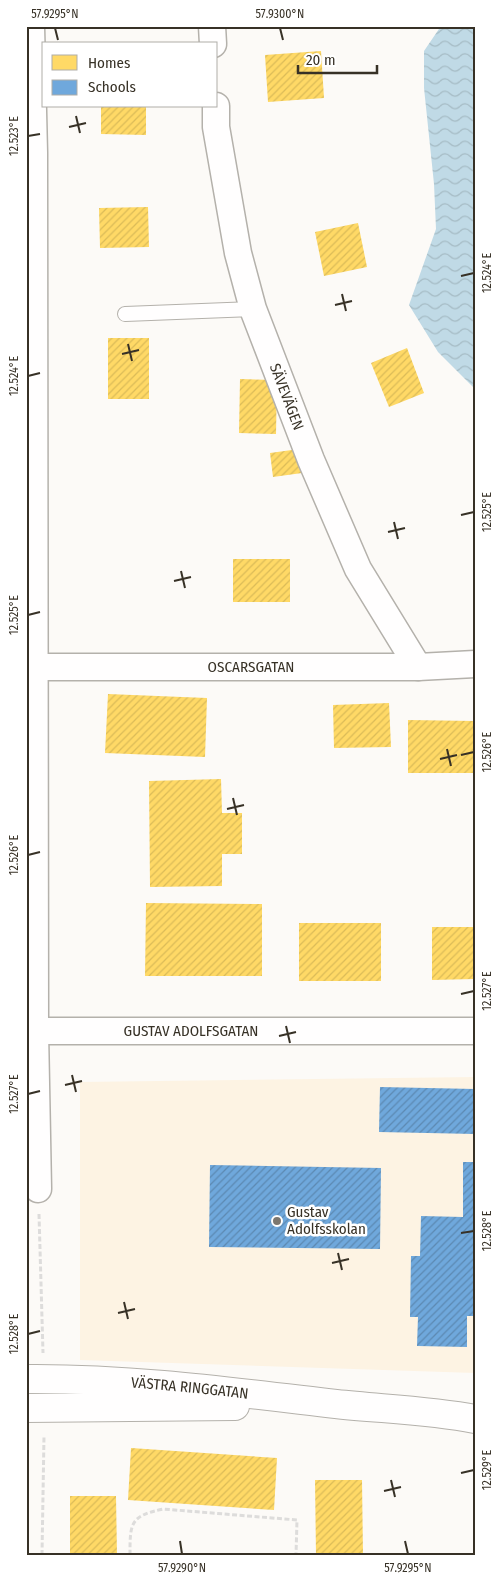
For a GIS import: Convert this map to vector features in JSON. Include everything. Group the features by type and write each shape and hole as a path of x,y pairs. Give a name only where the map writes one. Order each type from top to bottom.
{"street":[{"path":"31,26 34,153 30,315 31,1031 38,1189"},
{"path":"212,26 213,42"},
{"name":"SÄVEVÄGEN","path":"216,108 216,127 238,253 254,309 311,460 358,569 418,667"},
{"name":"OSCARSGATAN","path":"30,667 418,667 475,664"},
{"name":"GUSTAV ADOLFSGATAN","path":"31,1031 475,1030"},
{"name":"VÄSTRA RINGGATAN","path":"26,1379 50,1367 171,1384 352,1406 450,1414 475,1419"},
{"name":"VÄSTRA RINGGATAN","path":"26,1408 352,1406"}],"lane":[{"path":"126,314 254,309"}],"path":[{"path":"38,1189 50,1367"},
{"path":"42,1555 44,1436"},
{"path":"130,1555 130,1529 135,1519 147,1512 163,1509 297,1520 296,1555"}],"shaded area":[{"name":"Gustav Adolfsskolan","path":"475,1077 475,1373 80,1360 80,1082"}],"water":[{"path":"441,26 475,26 475,389 438,352 409,305 436,229 434,184 424,88 424,51"}],"building: Homes":[{"path":"321,51 324,98 268,102 265,55"},
{"path":"101,108 146,108 146,135 101,134"},
{"path":"148,207 149,247 100,248 99,208"},
{"path":"358,223 367,267 324,276 315,232"},
{"path":"108,338 149,338 149,399 108,399"},
{"path":"407,348 424,393 389,407 371,363"},
{"path":"240,379 277,380 276,434 239,433"},
{"path":"299,449 302,473 273,477 270,453"},
{"path":"233,559 290,559 290,602 233,602"},
{"path":"108,694 207,698 205,757 105,753"},
{"path":"389,703 391,747 334,748 333,705"},
{"path":"408,720 475,721 475,773 408,773"},
{"path":"221,779 222,813 242,813 242,854 222,854 222,886 150,887 149,781"},
{"path":"146,903 262,904 262,976 145,976"},
{"path":"299,923 381,923 381,981 299,981"},
{"path":"432,927 475,927 475,979 432,980"},
{"path":"131,1448 277,1458 274,1510 128,1500"},
{"path":"315,1480 362,1480 363,1555 316,1555"},
{"path":"70,1496 116,1496 117,1555 70,1555"}],"building: Schools":[{"path":"380,1087 475,1089 475,1134 379,1132"},
{"path":"463,1162 475,1162 475,1316 467,1316 467,1347 417,1346 418,1317 410,1317 411,1256 420,1256 421,1216 463,1217"},
{"path":"210,1165 381,1168 380,1249 209,1247"}],"place":[{"name":"Gustav Adolfsskolan","path":"277,1221"}]}
